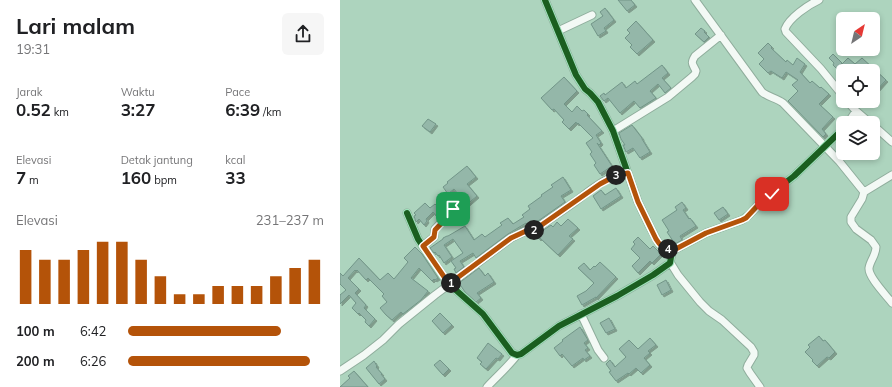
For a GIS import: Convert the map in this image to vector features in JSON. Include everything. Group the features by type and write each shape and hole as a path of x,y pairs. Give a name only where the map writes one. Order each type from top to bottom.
{"street":[{"path":"695,0 762,92 767,96 778,99 783,103 838,161 864,192"},
{"path":"819,0 807,7 795,17 785,29 786,32 836,87"},
{"path":"548,1 558,31 576,75 585,89 598,102 613,131 638,202 656,239 664,248 672,251 706,233 746,218 760,203 794,176 836,135"},
{"path":"558,31 592,15"},
{"path":"613,131 668,97 692,77 696,71 692,64 695,56 721,35"},
{"path":"853,108 862,116"},
{"path":"853,116 856,111"},
{"path":"880,131 892,142"},
{"path":"340,371 382,340 399,324 449,284 511,238 526,231 533,231 583,195 617,175 628,173"},
{"path":"892,175 864,192 862,200 851,217 851,222 856,229 871,240 876,247 875,255 869,267 869,272 892,303"},
{"path":"423,246 434,238 435,230 452,212 454,199"},
{"path":"407,214 418,239 449,284 483,314 512,352 517,355"},
{"path":"487,387 508,367 517,355 521,354 559,326 617,296 668,265 672,251"},
{"path":"670,262 700,302 751,347 754,355 747,368 760,387"},
{"path":"581,314 598,350 604,358"}],"building":[{"path":"618,0 631,0 635,5 627,11"},
{"path":"605,8 614,20 604,28 606,31 598,36 591,24 603,16 600,12"},
{"path":"636,21 653,40 637,54 630,47 632,45 625,38 630,33 627,30"},
{"path":"701,28 709,37 704,42 695,34"},
{"path":"768,43 772,47 771,48 786,62 787,60 793,65 797,58 805,64 800,72 810,83 812,81 829,94 819,104 833,117 822,129 826,134 823,137 788,101 798,91 792,85 798,80 786,72 782,78 771,71 768,73 759,64 764,59 758,53"},
{"path":"833,54 842,63 836,64 836,68 833,65 834,63 829,58"},
{"path":"848,58 855,64 842,64"},
{"path":"862,58 869,64 855,64"},
{"path":"662,65 668,73 662,78 671,88 665,93 658,84 650,91 656,98 640,108 634,101 620,113 608,98 604,101 600,96 604,93 605,95 622,82 626,88 635,81 637,84"},
{"path":"880,74 886,80 880,87"},
{"path":"564,77 577,91 564,104 572,112 577,106 582,111 584,110 602,131 596,135 601,143 599,145 597,143 612,166 600,174 594,165 596,163 590,154 592,152 586,143 593,138 576,122 569,129 562,122 564,120 541,98"},
{"path":"428,119 436,124 430,132 422,126"},
{"path":"632,125 650,152 640,158 633,148 626,152 623,145 625,145 619,133"},
{"path":"467,166 476,177 467,184 477,196 463,208 459,203 461,198 454,189 448,194 443,187"},
{"path":"563,177 571,190 561,196 565,202 531,226 526,223 508,234 476,258 473,253 460,261 464,267 456,273 454,269 456,268 451,261 463,253 453,239 444,245 452,257 444,263 439,255 438,256 435,252 434,253 430,248 443,238 465,226 474,240 482,234 485,237 502,225 500,223 508,218 513,224 524,217 522,215 530,209 528,206 553,187 551,185"},
{"path":"616,188 621,196 601,209 593,196 601,190 605,195"},
{"path":"682,202 686,208 683,210 696,226 680,236 682,240 675,244 667,232 669,231 662,220 677,210 675,207"},
{"path":"425,203 430,208 435,204 444,213 437,217 433,212 426,219 427,221 424,225 419,219 416,222 414,216 416,215 414,213"},
{"path":"723,207 728,214 719,220 714,213"},
{"path":"568,219 578,228 569,236 573,239 558,255 536,235 551,225 553,227 557,222 561,226"},
{"path":"638,237 650,249 653,246 661,254 652,263 650,261 638,273 632,266 640,258 631,249 635,244 633,242"},
{"path":"415,247 422,254 438,278 432,281 419,268 411,278 428,291 421,300 403,314 401,312 392,320 386,315 380,308 387,302 382,296 384,294 368,278 366,280 357,270 355,270 348,278 359,289 355,293 366,305 364,308 375,319 369,326 365,322 366,320 352,308 356,303 349,295 340,304 340,295 346,290 340,284 340,273 343,276 359,258 380,280 388,273 394,279 408,262 404,258"},
{"path":"600,262 616,277 596,298 582,305 577,296 586,291 594,283 578,268 584,263 590,270"},
{"path":"479,268 485,276 488,273 494,282 477,293 481,298 476,302 465,292 459,283"},
{"path":"666,280 671,290 662,295 657,285"},
{"path":"440,313 452,325 443,333 432,321"},
{"path":"609,318 615,329 606,333 600,323"},
{"path":"580,327 588,340 584,343 588,348 585,350 590,356 584,360 583,358 572,366 562,354 560,356 554,348"},
{"path":"819,336 823,341 825,340 835,352 817,366 805,352 810,347 808,345"},
{"path":"650,338 656,345 648,351 650,353 644,358 650,365 641,373 636,368 629,374 628,373 616,381 609,372 611,371 606,364 610,360 615,367 626,357 619,349 629,340 638,349"},
{"path":"488,343 502,354 486,369 480,364 482,362 477,358"},
{"path":"440,360 449,369 443,375 434,365"},
{"path":"374,361 377,366 376,367 385,379 379,384 366,368"},
{"path":"354,371 368,387 340,387 350,378 348,376"}],"cycle path":[{"path":"545,0 576,75 585,89 598,102 613,131 638,202 659,244 664,248 672,251 706,233 742,220 760,203 794,176 836,136"},
{"path":"407,213 418,239 445,279 483,314 512,353 517,355 521,354 559,326 617,296 653,275 670,263 672,251"}],"route":[{"path":"453,209 435,230 434,238 423,246 449,284 511,238 526,231 533,231 583,195 617,175 628,173 638,202 656,239 664,248 672,251 706,233 746,218 760,203 772,194"}]}
